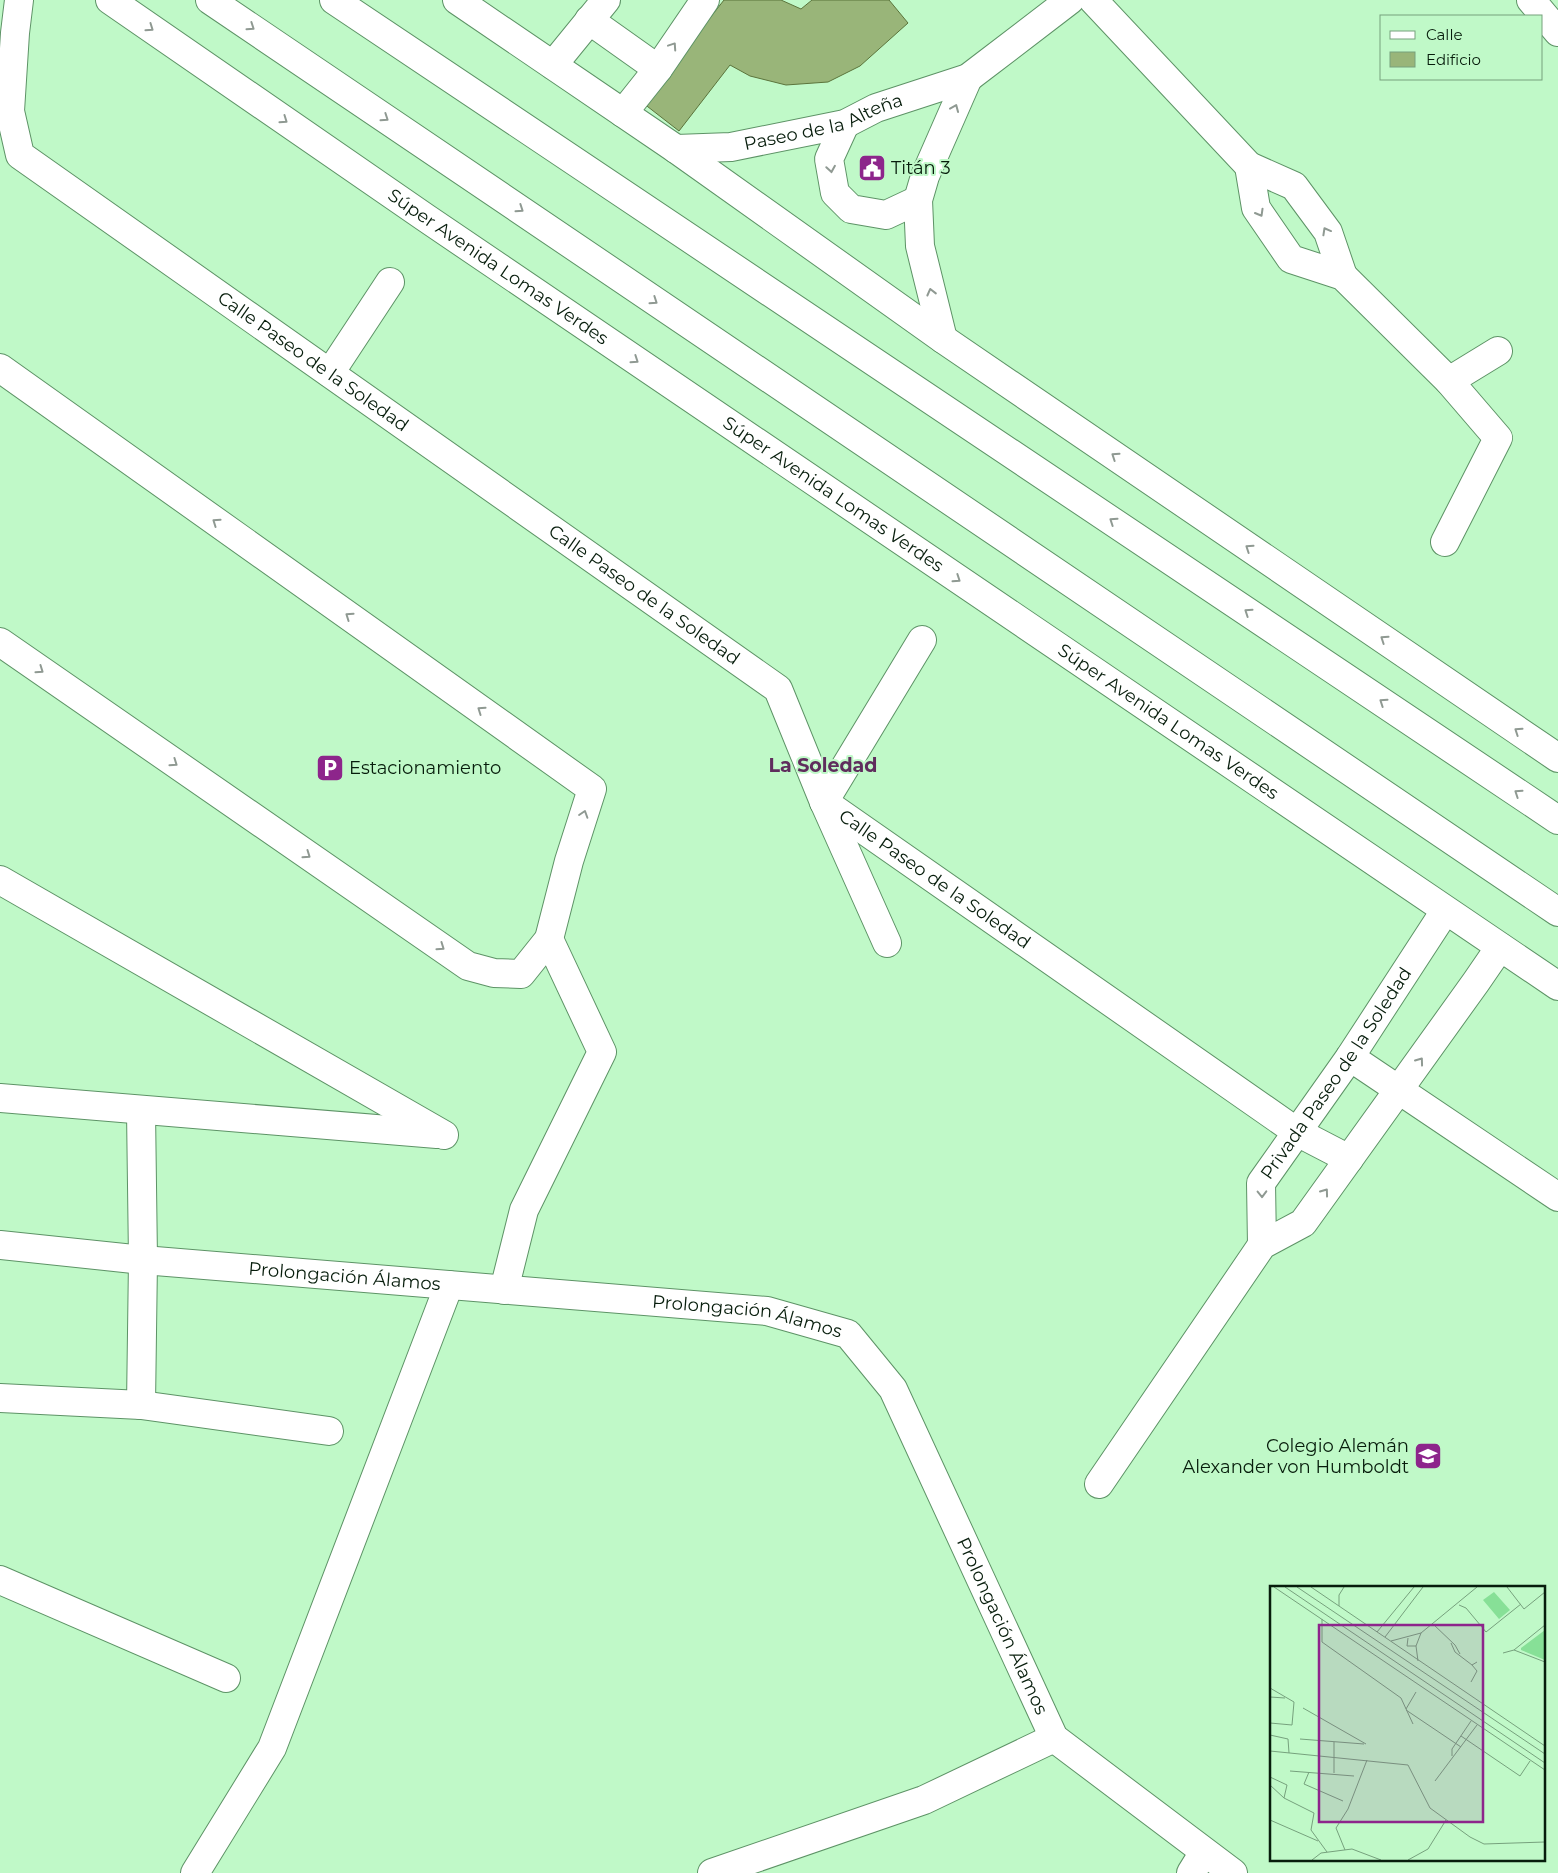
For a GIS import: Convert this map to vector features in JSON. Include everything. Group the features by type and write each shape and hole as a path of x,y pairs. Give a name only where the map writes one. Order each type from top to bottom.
{"street":[{"name":"Calle Paseo de la Soledad","path":"19,0 10,111 20,155 778,689 824,802 1296,1132 1349,1159"},
{"name":"Súper Avenida Lomas Verdes","path":"110,0 434,224 1558,986"},
{"path":"210,0 1558,912"},
{"path":"334,0 1558,820"},
{"path":"457,0 676,149 943,339 1558,758"},
{"path":"623,113 658,69 705,0"},
{"name":"Paseo de la Alteña","path":"676,149 731,147 845,124 876,108 968,78 1070,0"},
{"path":"1093,0 1249,166 1294,186 1328,232 1343,276 1449,381 1498,438 1444,542"},
{"path":"1532,0 1558,32"},
{"path":"553,65 597,10 658,69"},
{"name":"Paseo de la Alteña","path":"943,339 920,246 918,200 925,176 968,78"},
{"path":"845,124 830,158 835,193 851,209 886,215 918,200"},
{"path":"1249,166 1256,208 1291,259 1343,276"},
{"path":"330,373 390,282"},
{"path":"1449,381 1498,351"},
{"path":"0,368 592,789 569,861 549,940 521,974 494,973 468,966 0,642"},
{"path":"887,943 824,802 922,640"},
{"path":"0,880 444,1135 0,1098"},
{"name":"Privada Paseo de la Soledad","path":"1262,1245 1261,1183 1350,1057 1445,911"},
{"path":"504,1290 524,1210 602,1052 549,940"},
{"path":"1099,1484 1262,1245 1303,1223 1500,947"},
{"path":"1350,1057 1558,1197"},
{"path":"141,1111 143,1260 141,1405"},
{"name":"Prolongación Álamos","path":"0,1245 143,1260 767,1311 848,1334 893,1389 1054,1738 1198,1862 1233,1873"},
{"path":"195,1873 272,1748 449,1285"},
{"path":"0,1398 141,1405 329,1432"},
{"path":"0,1580 226,1678"},
{"path":"712,1873 924,1800 1054,1738"}],"building":[{"path":"724,0 781,0 801,9 812,0 889,0 908,23 860,66 828,82 786,85 750,76 730,65 679,131 643,103"}],"place":[{"name":"Titán 3","path":"872,168"},
{"name":"Estacionamiento","path":"330,768"},
{"name":"Colegio Alemán Alexander von Humboldt","path":"1428,1456"}],"district":[{"name":"La Soledad","path":"823,765"}]}
